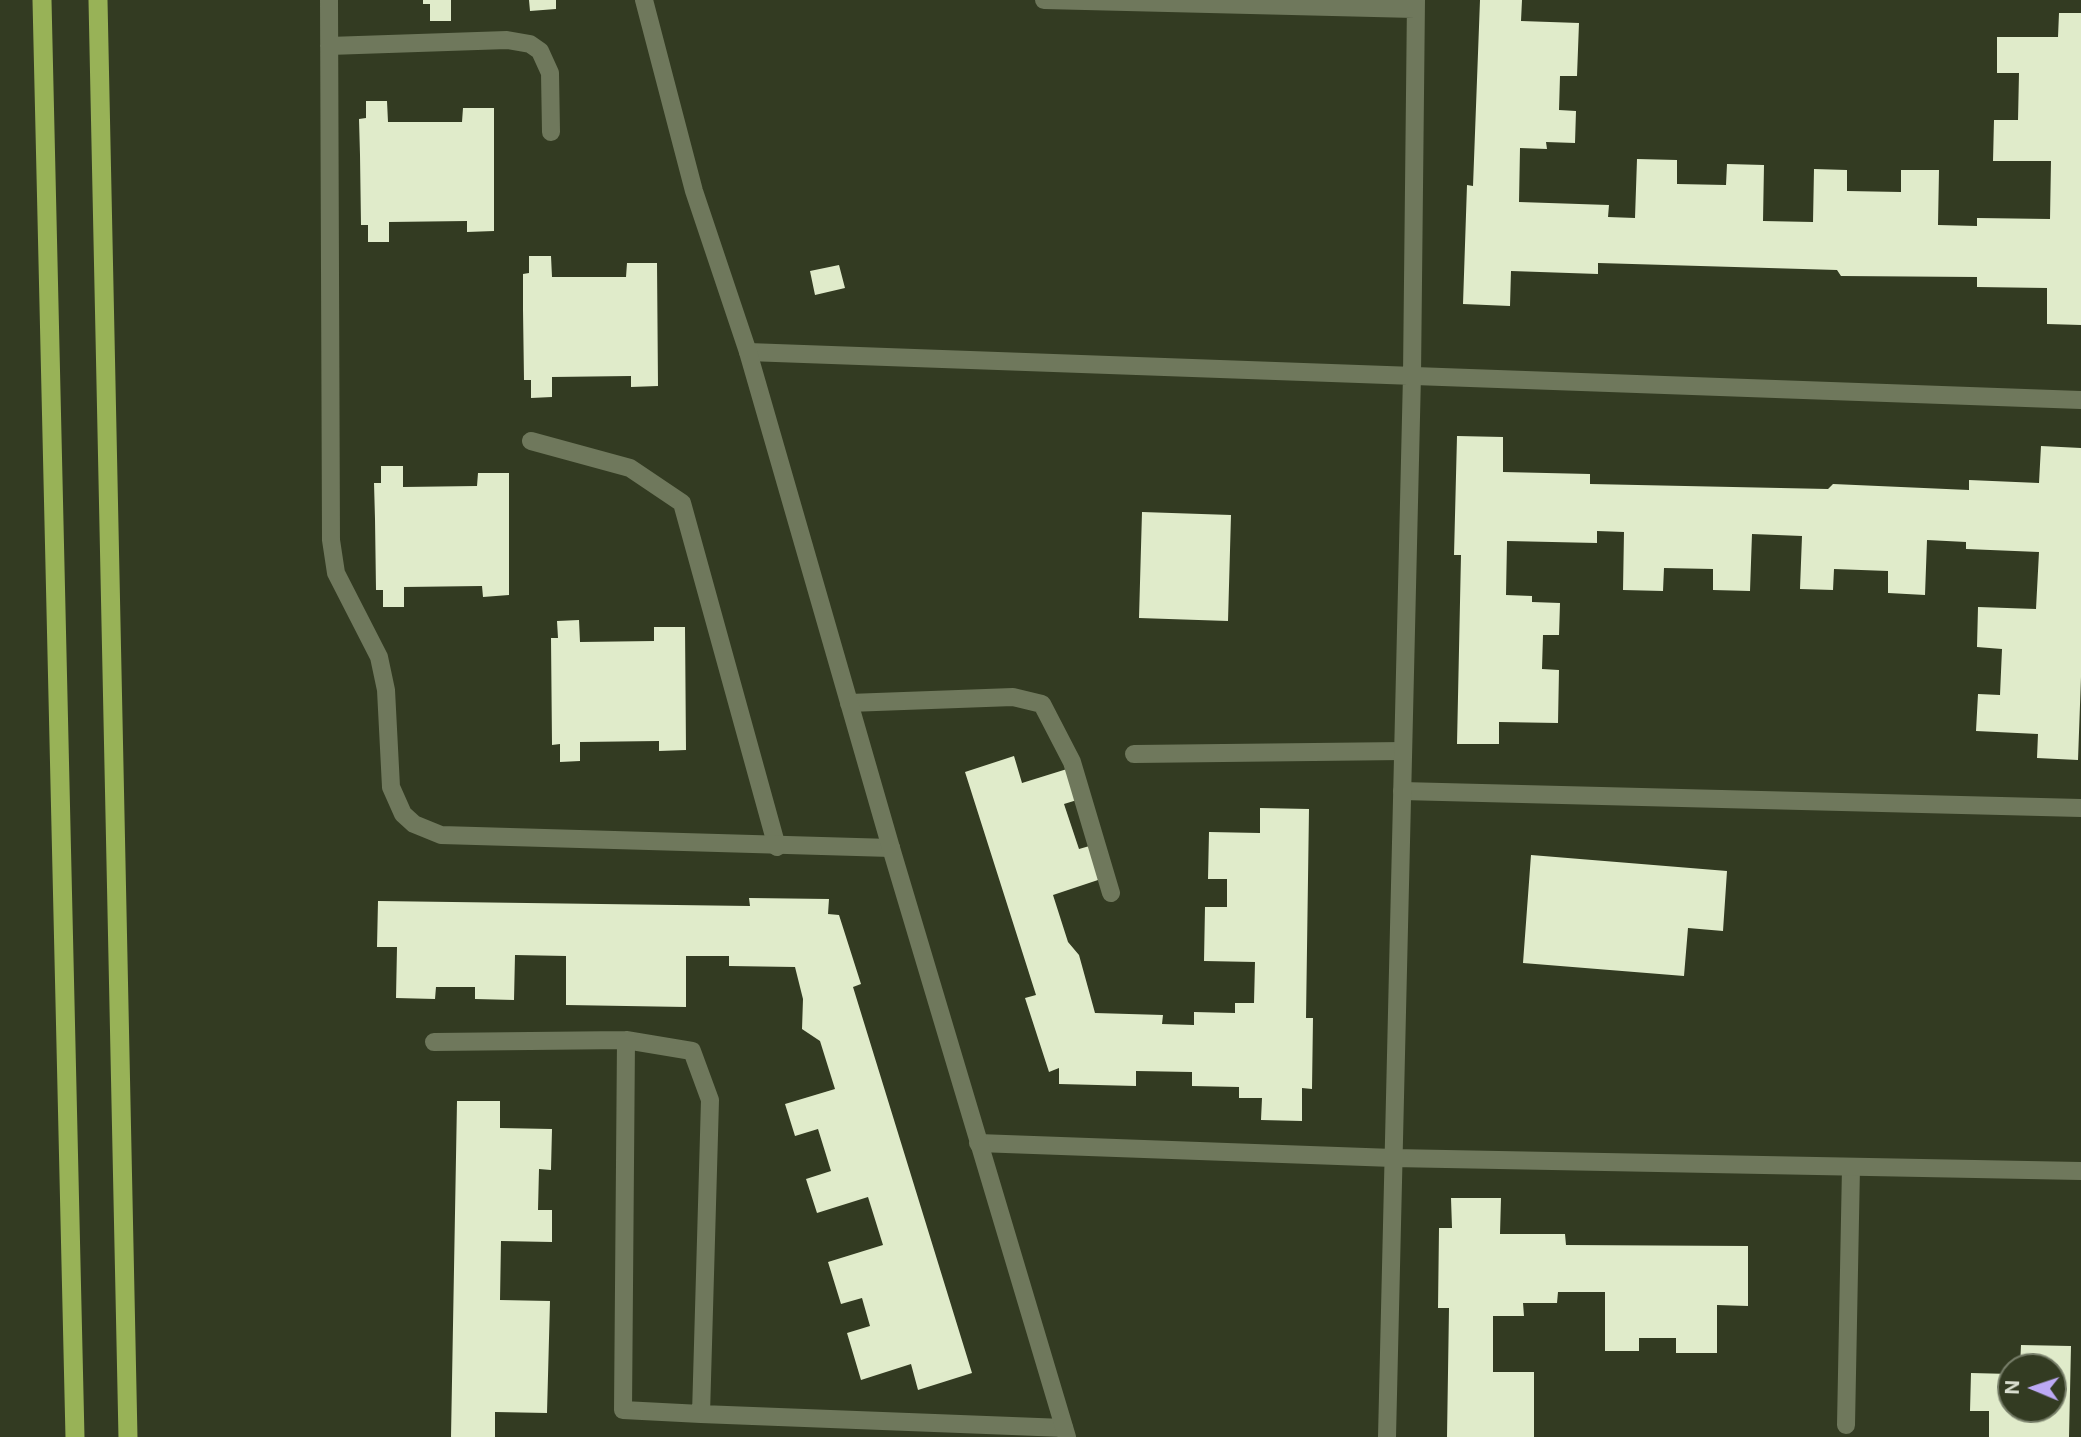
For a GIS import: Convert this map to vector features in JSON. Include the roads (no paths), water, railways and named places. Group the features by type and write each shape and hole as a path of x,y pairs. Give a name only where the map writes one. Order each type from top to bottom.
{"highway":[{"path":"42,0 75,1437"},
{"path":"98,0 128,1437"}],"street":[{"path":"329,0 331,540 336,573 373,641 383,673 391,787 395,802 414,824 441,835 777,847 891,848"},
{"path":"625,1040 623,1410 1066,1433 891,848 748,352 694,191 644,0"},
{"path":"1044,0 1415,4 1412,375 1387,1437"},
{"path":"329,46 519,40 530,44 540,51 550,73 551,132"},
{"path":"748,352 2081,400"},
{"path":"531,441 629,468 682,503 777,847"},
{"path":"849,703 1013,697 1042,705 1072,762 1111,892"},
{"path":"1134,754 1403,751"},
{"path":"1402,790 2081,808"},
{"path":"435,1042 625,1040 692,1051 710,1100 701,1414"},
{"path":"978,1143 1393,1158 2081,1171"},
{"path":"1846,1425 1851,1167"}]}
